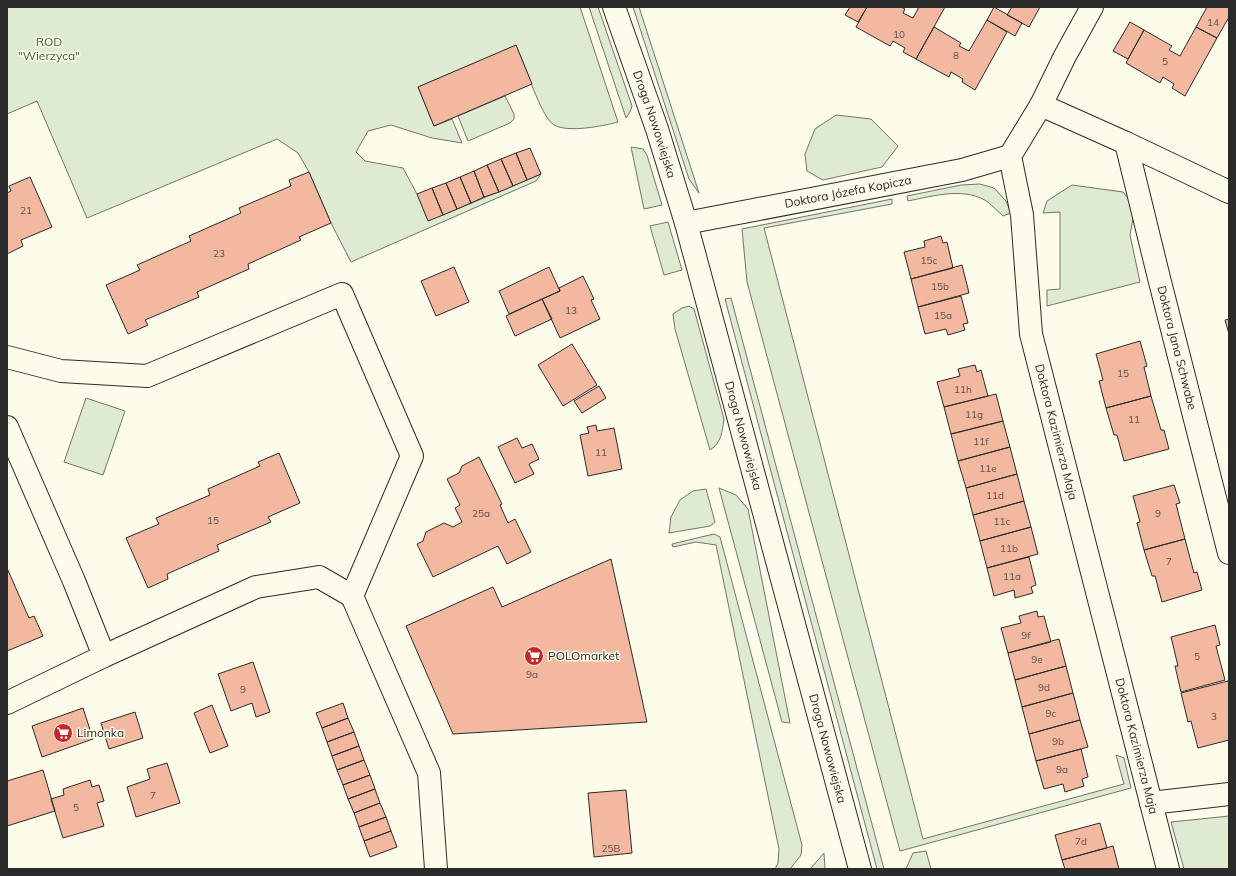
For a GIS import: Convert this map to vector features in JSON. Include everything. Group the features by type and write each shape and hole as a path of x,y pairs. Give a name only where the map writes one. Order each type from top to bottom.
{"street":[{"name":"Droga Nowowiejska","path":"614,7 657,129 686,223 860,869"},
{"path":"1010,156 1041,105 1065,56 1092,7"},
{"path":"1041,105 1126,142 1229,192"},
{"name":"Doktora Jana Schwabe","path":"1126,142 1229,553"},
{"name":"Doktora Józefa Kopicza","path":"686,223 962,170 1010,156"},
{"name":"Doktora Kazimierza Maja","path":"1010,156 1022,215 1031,334 1168,869"},
{"path":"7,357 61,371 147,376 342,294 412,456 352,596"},
{"path":"7,427 74,581 104,656"},
{"path":"7,703 104,656 256,587 319,577 352,596 429,773 436,869"},
{"path":"1151,803 1229,794"}],"green space":[{"name":"ROD \"Wierzyca\"","path":"7,7 580,7 618,122 576,129 554,125 543,111 538,101 516,46 418,87 434,126 452,119 462,143 432,138 391,125 368,131 356,152 365,161 403,168 417,194 443,215 541,174 536,181 351,262 331,223 309,172 298,153 277,139 87,218 37,101 7,114"},
{"path":"589,7 598,7 632,106 626,118"},
{"path":"633,7 639,7 699,193 689,179"},
{"path":"505,96 514,114 514,119 510,123 468,141 458,116"},
{"path":"836,115 871,119 898,146 882,167 823,180 807,171 805,154 815,129"},
{"path":"631,147 643,149 647,155 662,205 644,209"},
{"path":"980,184 994,188 1006,201 1011,213 1003,216 989,203 971,195 939,195 908,201 907,196 961,185"},
{"path":"1072,185 1123,192 1135,207 1130,235 1140,282 1047,306 1047,290 1060,289 1060,212 1043,213 1047,201"},
{"path":"892,199 892,204 764,228 923,839 1124,784 1116,755 1124,758 1131,788 900,851 747,282 742,229"},
{"path":"668,222 682,270 664,275 650,226"},
{"path":"731,298 884,869 877,869 725,299"},
{"path":"689,306 694,309 724,419 719,440 710,450 675,329 673,314 682,308"},
{"path":"86,398 125,411 103,475 64,462"},
{"path":"719,488 736,495 748,509 790,723 782,722"},
{"path":"706,489 715,522 710,526 669,533 671,517 680,500 693,491"},
{"path":"714,534 720,537 802,845 801,855 790,869 775,869 778,863 779,849 716,545 696,542 673,547 672,544"},
{"path":"1229,816 1229,869 1184,869 1171,822"},
{"path":"926,851 931,869 906,869 913,853"},
{"path":"824,853 825,869 810,869"}],"building":[{"path":"850,7 867,7 858,22 845,15"},
{"path":"867,7 901,7 905,9 903,13 913,18 919,7 945,7 916,59 903,52 905,48 893,41 890,46 856,27"},
{"path":"994,7 1022,23 1015,36 987,20"},
{"path":"1012,7 1040,7 1029,27 1007,15"},
{"path":"1207,7 1229,7 1229,17 1217,38 1196,27"},
{"path":"987,20 1007,32 975,90 962,82 963,79 951,72 949,77 916,59 934,27 961,43 959,46 969,51"},
{"path":"1130,22 1144,30 1128,59 1113,51"},
{"path":"1196,27 1217,38 1185,96 1172,88 1174,84 1163,77 1160,83 1126,63 1144,30 1172,46 1169,50 1180,56"},
{"path":"516,45 532,84 434,126 418,87"},
{"path":"530,148 541,174 527,180 516,153"},
{"path":"516,153 527,180 513,186 501,159"},
{"path":"501,159 513,186 499,192 487,165"},
{"path":"487,165 499,192 484,197 474,171"},
{"path":"474,171 484,197 471,203 460,177"},
{"path":"309,172 331,223 299,237 301,240 248,264 249,269 197,292 199,297 145,320 148,325 128,334 106,285 140,270 137,265 191,241 189,236 241,213 239,208 291,186 289,180"},
{"path":"30,177 52,227 21,240 23,246 7,254 7,193 11,191 9,186"},
{"path":"460,177 471,203 457,209 446,183"},
{"path":"446,183 457,209 443,215 432,188"},
{"path":"432,188 443,215 428,221 417,194"},
{"path":"941,236 943,243 947,242 953,268 911,279 904,252 925,247 924,241"},
{"path":"962,265 969,293 918,307 911,279"},
{"path":"454,267 469,302 436,316 421,281"},
{"path":"549,267 560,291 509,314 499,291"},
{"path":"583,276 594,299 591,300 600,319 560,338 542,299 560,291 559,288"},
{"path":"961,296 968,323 963,324 965,330 948,335 946,329 925,334 918,307"},
{"path":"542,299 552,319 515,336 506,316"},
{"path":"1229,319 1229,334 1225,320"},
{"path":"1140,341 1147,366 1144,367 1151,396 1106,408 1099,381 1103,380 1096,354"},
{"path":"572,344 597,385 563,406 538,365"},
{"path":"975,365 977,372 981,370 988,396 944,407 937,382 960,376 958,369"},
{"path":"599,386 606,398 582,413 574,401"},
{"path":"996,394 1003,421 951,434 944,407"},
{"path":"1151,396 1161,430 1164,430 1169,449 1124,461 1117,435 1114,435 1106,408"},
{"path":"1003,421 1010,447 958,461 951,434"},
{"path":"596,425 597,431 614,428 622,469 588,476 580,435 589,433 587,427"},
{"path":"517,438 522,448 532,444 539,459 529,464 534,474 515,483 498,447"},
{"path":"1010,447 1017,474 966,488 958,461"},
{"path":"279,453 300,503 268,517 271,522 217,545 219,551 167,574 168,579 148,588 126,538 159,524 156,518 210,495 208,489 260,466 258,462"},
{"path":"479,457 502,504 500,505 508,523 515,519 531,552 507,564 498,546 433,577 417,544 423,541 426,532 444,523 453,527 462,522 455,508 460,505 447,479 459,473 462,466"},
{"path":"1017,474 1024,501 973,515 966,488"},
{"path":"1174,485 1180,503 1176,504 1185,539 1144,550 1137,523 1140,522 1133,496"},
{"path":"1024,501 1031,527 980,541 973,515"},
{"path":"1031,527 1038,554 987,568 980,541"},
{"path":"1185,539 1194,573 1197,572 1202,590 1162,602 1155,576 1152,576 1144,550"},
{"path":"1029,557 1036,585 1031,587 1033,593 1015,598 1014,590 994,596 987,568"},
{"path":"611,559 647,722 453,734 406,626 493,587 502,607"},
{"path":"7,568 29,618 34,616 43,636 7,651"},
{"path":"1037,611 1038,617 1044,616 1051,642 1008,653 1001,628 1021,623 1019,616"},
{"path":"1215,625 1220,645 1216,646 1225,680 1181,692 1175,666 1178,666 1171,637"},
{"path":"1059,639 1066,666 1015,680 1008,653"},
{"path":"253,662 270,712 256,717 252,703 231,711 218,674"},
{"path":"1066,666 1073,693 1022,707 1015,680"},
{"path":"1228,681 1229,740 1198,748 1191,721 1188,722 1181,693"},
{"path":"1073,693 1080,720 1029,734 1022,707"},
{"path":"343,703 348,718 322,728 316,713"},
{"path":"212,705 228,746 210,753 194,713"},
{"name":"Limonka","path":"83,708 93,739 42,757 32,726"},
{"path":"135,712 143,738 109,749 101,723"},
{"path":"348,718 354,732 327,742 322,728"},
{"path":"1080,720 1088,747 1036,761 1029,734"},
{"path":"354,732 359,746 332,756 327,742"},
{"path":"359,746 364,760 337,770 332,756"},
{"path":"1081,749 1088,777 1082,779 1084,786 1065,792 1063,784 1044,789 1036,761"},
{"path":"364,760 370,775 343,785 337,770"},
{"path":"167,763 180,803 136,817 127,787 150,779 147,769"},
{"path":"43,770 55,811 7,826 7,781"},
{"path":"370,775 375,789 348,799 343,785"},
{"path":"90,780 92,787 99,785 104,801 97,803 104,826 63,838 51,799 64,795 63,789"},
{"path":"375,789 380,803 354,813 348,799"},
{"path":"626,790 632,853 594,857 588,793"},
{"path":"380,803 386,817 359,827 354,813"},
{"path":"386,817 391,831 364,841 359,827"},
{"path":"1100,823 1107,848 1062,860 1055,835"},
{"path":"391,831 397,847 370,857 364,841"},
{"path":"1113,846 1119,869 1065,869 1062,860"}],"place":[{"name":"POLOmarket","path":"534,656"},
{"name":"Limonka","path":"63,733"}]}
